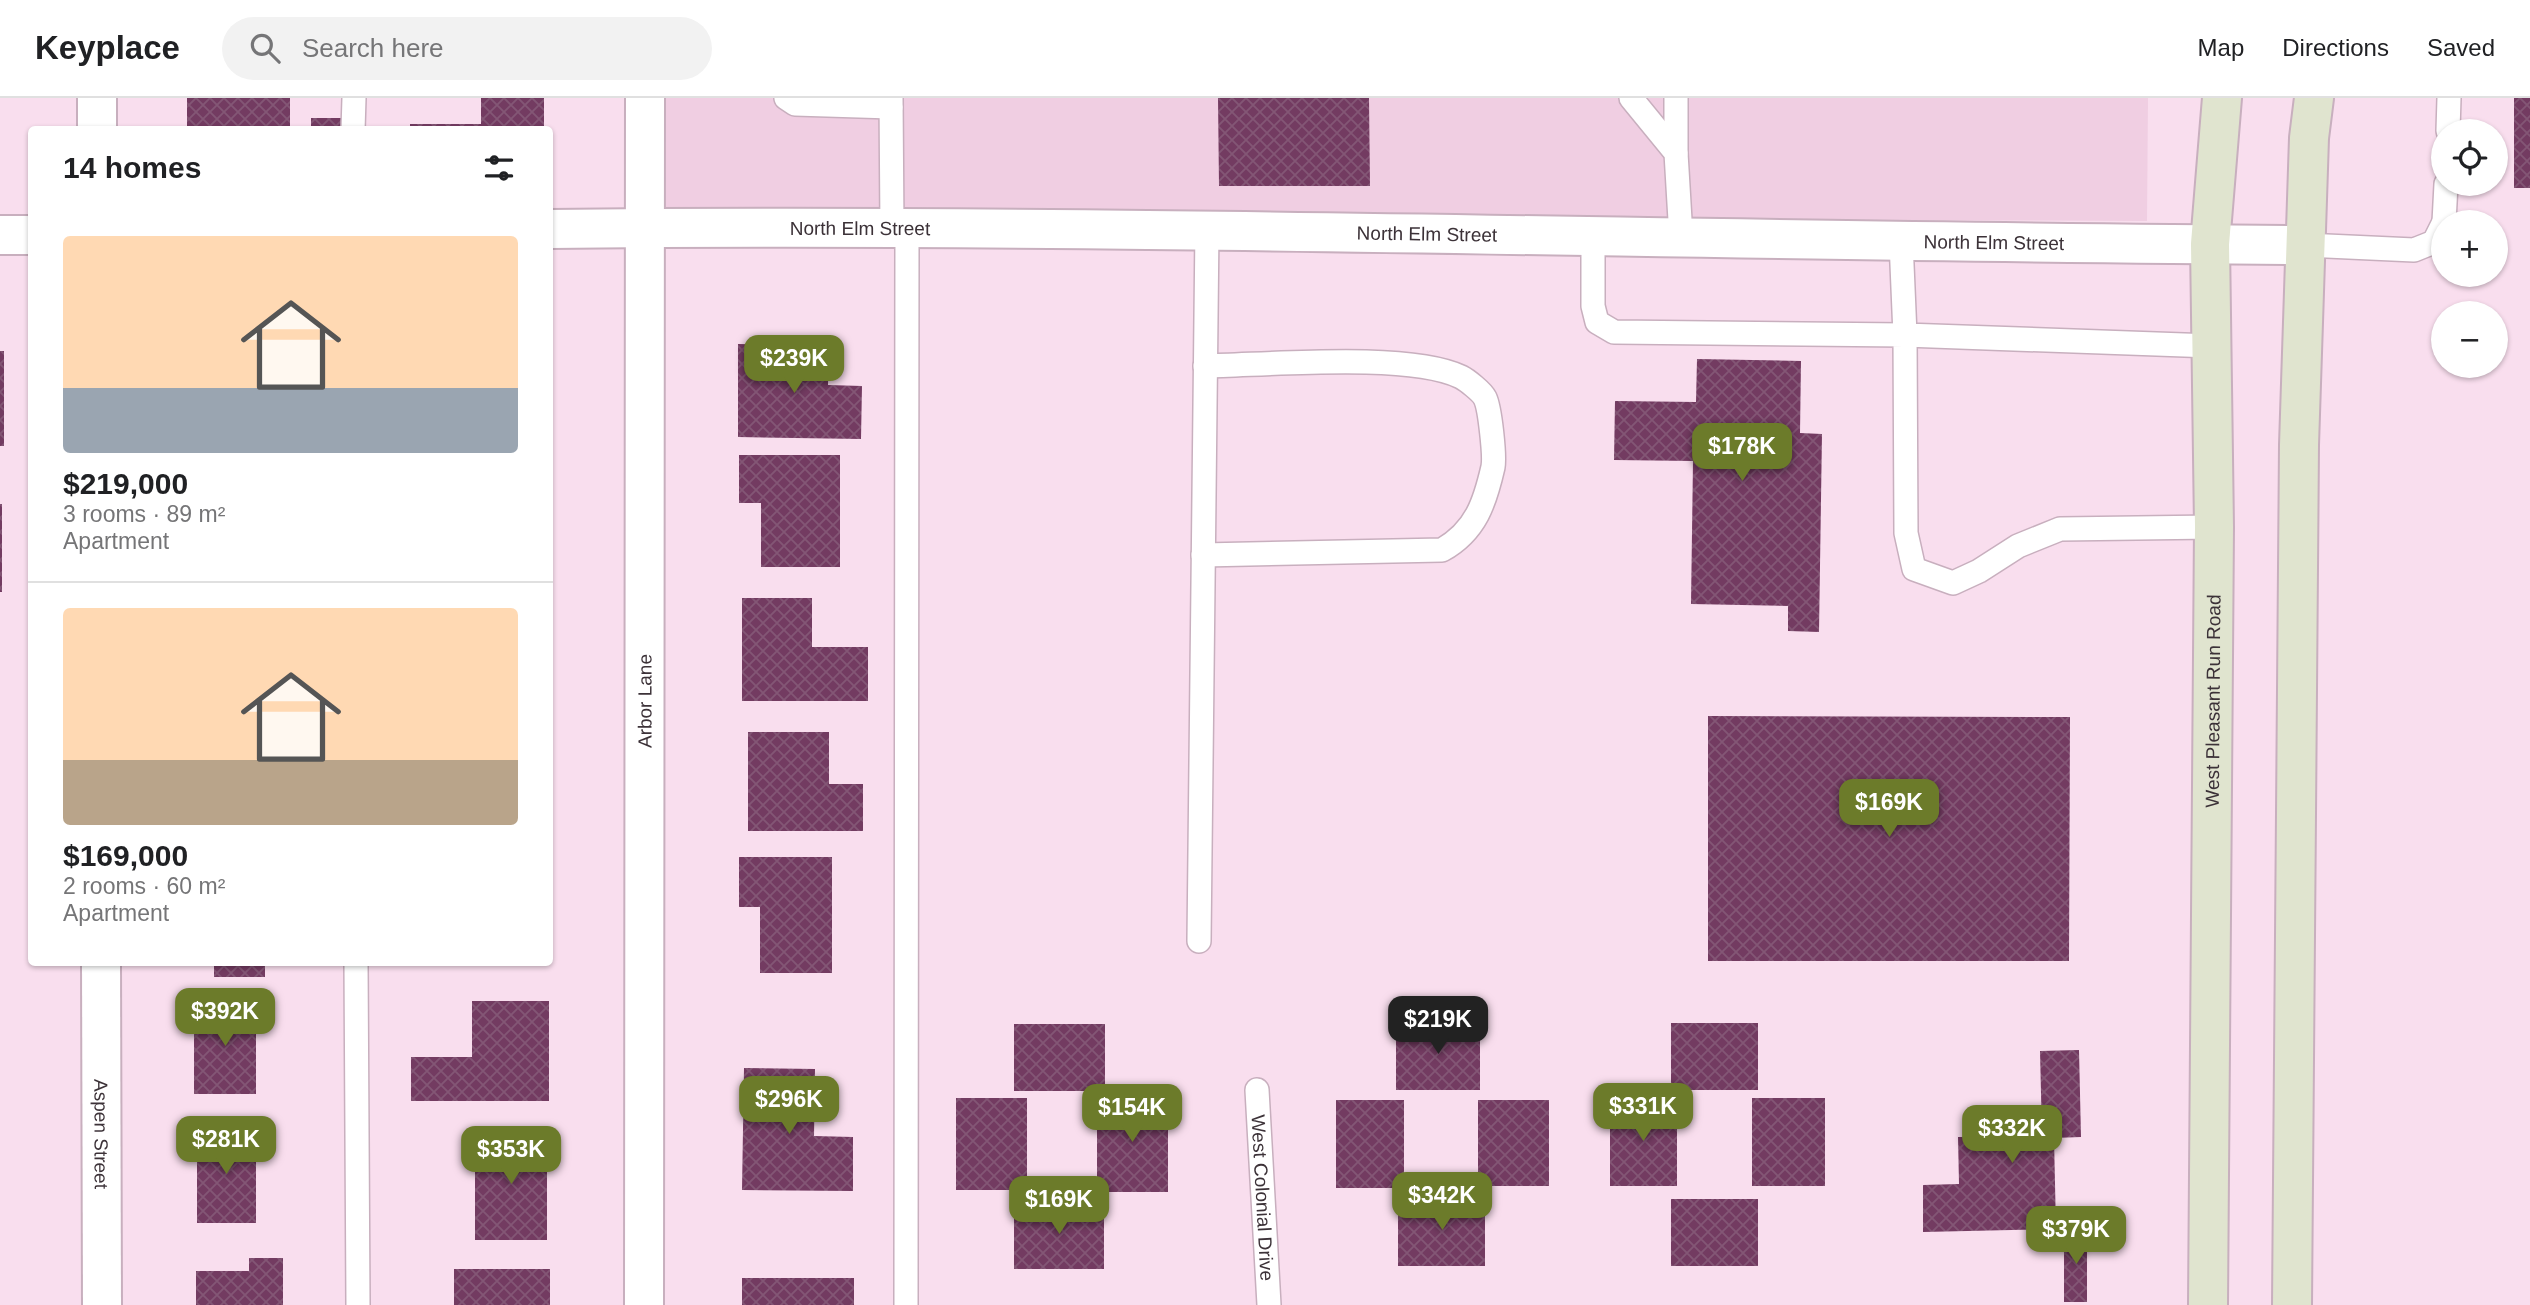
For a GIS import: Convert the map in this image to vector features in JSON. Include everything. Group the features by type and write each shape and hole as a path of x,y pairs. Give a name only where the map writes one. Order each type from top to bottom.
{"main road":[{"name":"West Pleasant Run Road","path":"2208,1305 2214,527 2210,244 2222,98"},
{"path":"2292,1305 2298,510 2309,138 2314,98"}],"street":[{"path":"97,98 97,126"},
{"name":"Arbor Lane","path":"644,1305 645,98"},
{"name":"North Elm Street","path":"553,229 1207,228 1901,241 2305,245"},
{"path":"0,235 28,235"},
{"name":"Aspen Street","path":"101,966 102,1305"}],"lane":[{"path":"354,98 354,126"},
{"path":"786,98 795,104 891,103 900,228 906,1305"},
{"path":"1631,98 1676,153"},
{"path":"1676,98 1681,237"},
{"path":"2448,119 2449,98"},
{"path":"1199,941 1207,228"},
{"path":"1593,235 1593,306 1597,322 1614,332 1905,335 2211,346"},
{"path":"1901,241 1905,335 1906,533 1913,569 1953,583 1979,571 2018,546 2060,529 2214,527"},
{"path":"2305,245 2414,250 2431,243"},
{"path":"1203,555 1442,550 1457,541 1474,523 1487,497 1494,460 1485,398 1462,378 1423,366 1205,366"},
{"path":"356,966 358,1305"},
{"name":"West Colonial Drive","path":"1257,1090 1269,1305"}],"shaded area":[{"path":"666,98 2148,98 2147,221 665,216"}],"building":[{"path":"187,98 290,98 290,126 187,126"},
{"path":"481,98 544,98 544,126 410,126 410,124 481,124"},
{"path":"1218,98 1369,98 1370,186 1219,186"},
{"path":"2514,98 2530,98 2530,188 2514,188"},
{"path":"311,118 348,118 348,126 311,126"},
{"path":"738,344 829,346 828,385 862,386 861,439 738,437"},
{"path":"0,351 4,351 4,446 0,446"},
{"path":"1697,359 1801,361 1800,433 1822,434 1819,632 1788,631 1788,606 1691,604 1693,461 1614,460 1615,401 1696,402"},
{"path":"739,455 840,455 840,567 761,567 761,503 739,503"},
{"path":"2,504 2,592 0,592"},
{"path":"742,598 812,598 812,647 868,647 868,701 742,701"},
{"path":"1708,716 2070,717 2069,961 1708,961"},
{"path":"748,732 829,732 829,784 863,784 863,831 748,831"},
{"path":"739,857 832,857 832,973 760,973 760,907 739,907"},
{"path":"214,966 265,966 265,977 214,977"},
{"path":"194,1001 256,1001 256,1094 194,1094"},
{"path":"472,1001 549,1001 549,1101 411,1101 411,1057 472,1057"},
{"path":"1396,1021 1480,1021 1480,1090 1396,1090"},
{"path":"1671,1023 1758,1023 1758,1090 1671,1090"},
{"path":"1014,1024 1105,1024 1105,1091 1014,1091"},
{"path":"2079,1050 2081,1137 2054,1138 2056,1229 1923,1232 1923,1185 1959,1184 1958,1137 2042,1136 2040,1051"},
{"path":"744,1068 815,1069 814,1136 853,1137 853,1191 742,1190"},
{"path":"1097,1097 1168,1097 1168,1192 1097,1192"},
{"path":"956,1098 1027,1098 1027,1190 956,1190"},
{"path":"1752,1098 1825,1098 1825,1186 1752,1186"},
{"path":"1336,1100 1404,1100 1404,1188 1336,1188"},
{"path":"1478,1100 1549,1100 1549,1186 1478,1186"},
{"path":"1610,1100 1677,1100 1677,1186 1610,1186"},
{"path":"197,1129 256,1129 256,1223 197,1223"},
{"path":"475,1131 547,1131 547,1240 475,1240"},
{"path":"1398,1198 1485,1198 1485,1266 1398,1266"},
{"path":"1671,1199 1758,1199 1758,1266 1671,1266"},
{"path":"1014,1202 1104,1202 1104,1269 1014,1269"},
{"path":"2064,1230 2087,1230 2087,1302 2064,1302"},
{"path":"249,1258 283,1258 283,1305 196,1305 196,1271 249,1271"},
{"path":"454,1269 550,1269 550,1305 454,1305"},
{"path":"742,1278 854,1278 854,1305 742,1305"}]}
